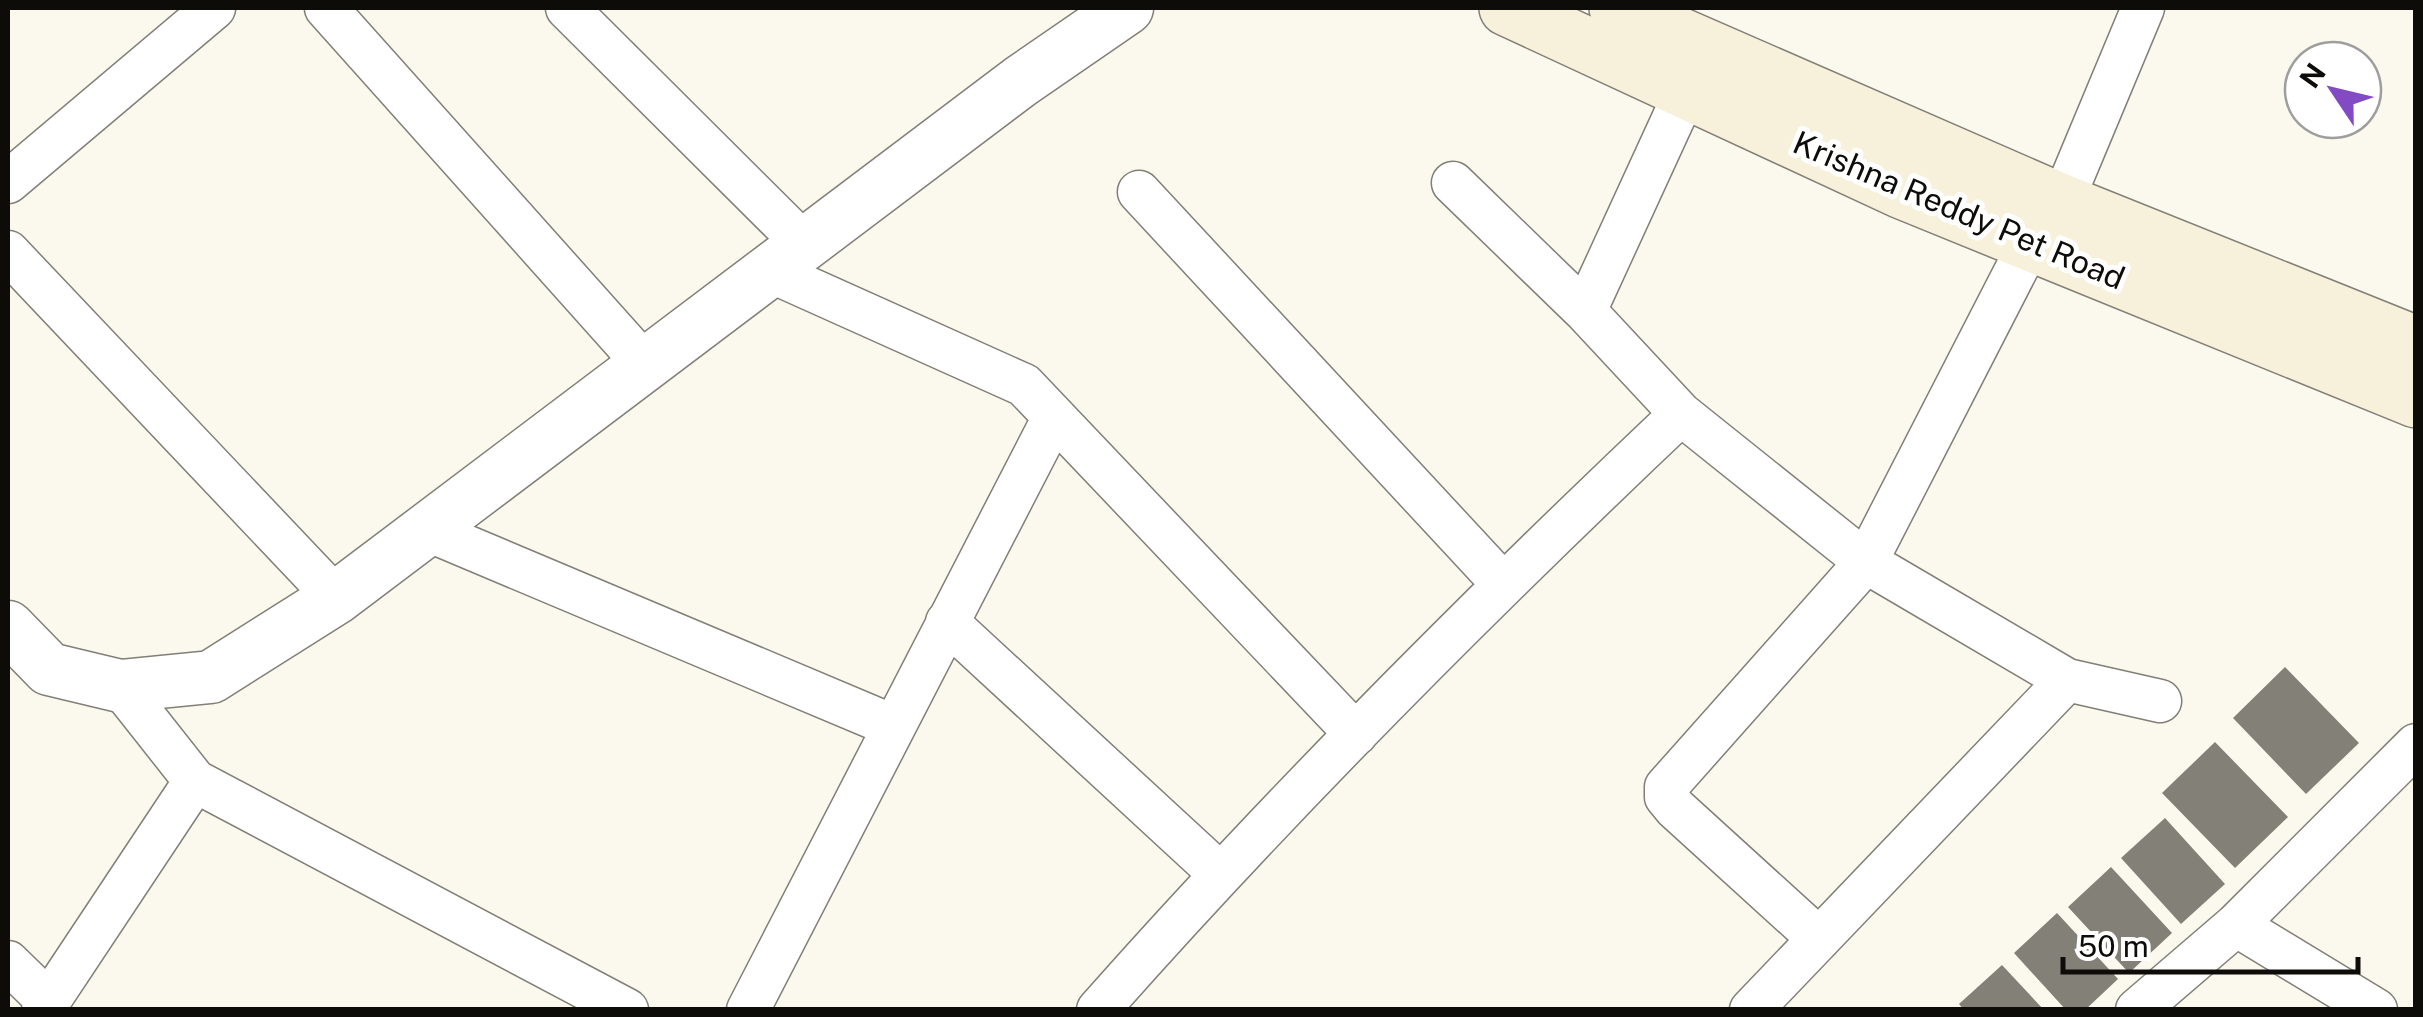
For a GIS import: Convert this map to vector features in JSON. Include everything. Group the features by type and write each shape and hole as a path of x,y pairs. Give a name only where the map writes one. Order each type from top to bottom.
{"main road":[{"name":"Krishna Reddy Pet Road","path":"1507,8 1902,191 2046,221 2416,344"},
{"name":"Krishna Reddy Pet Road","path":"1617,8 2416,400"}],"street":[{"path":"8,182 214,8"},
{"path":"326,8 647,366"},
{"path":"567,8 787,258 1024,385 1356,734"},
{"path":"8,627 49,669 120,686 211,678 336,598 1126,8"},
{"path":"1819,939 1675,808 1666,797 1666,787 1866,562 2046,221 2144,8"},
{"path":"1585,310 1686,91"},
{"path":"1453,183 1585,310 1681,414 1866,562 2068,680 2160,701"},
{"path":"1140,192 1502,583"},
{"path":"8,252 336,598"},
{"path":"1098,1010 1219,873 1502,583 1681,414"},
{"path":"748,1010 1054,417"},
{"path":"425,529 893,726"},
{"path":"947,622 1219,873"},
{"path":"1752,1010 2068,680"},
{"path":"120,686 195,781 627,1010"},
{"path":"2138,1010 2236,925 2416,745"},
{"path":"8,962 45,1005 195,781"},
{"path":"2236,925 2376,1010"}],"building":[{"path":"2285,667 2359,743 2306,794 2233,718"},
{"path":"2215,742 2288,817 2235,868 2162,793"},
{"path":"2165,818 2225,884 2181,924 2121,858"},
{"path":"2111,867 2172,933 2129,973 2068,907"},
{"path":"2057,913 2118,979 2085,1010 2066,1010 2014,953"},
{"path":"2002,965 2044,1010 1964,1010 1959,1004"}]}
